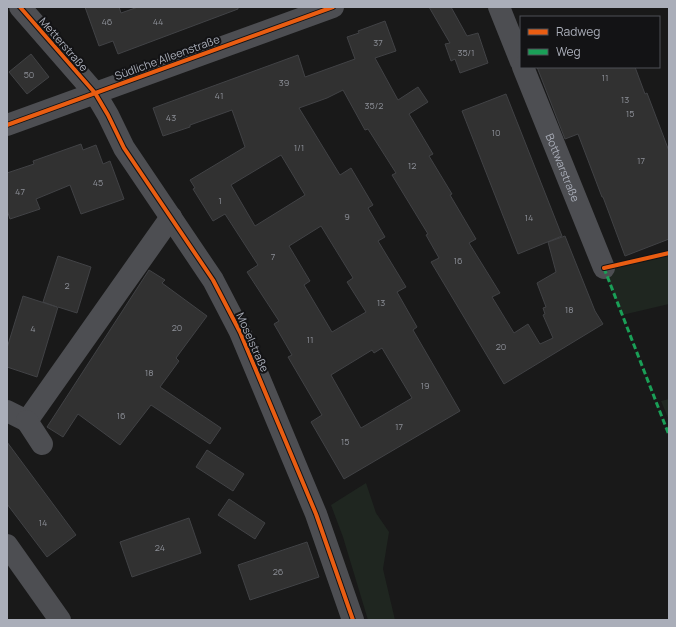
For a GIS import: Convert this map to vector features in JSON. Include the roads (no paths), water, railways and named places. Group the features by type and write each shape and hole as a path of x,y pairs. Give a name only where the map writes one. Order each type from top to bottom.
{"street":[{"name":"Metterstraße","path":"20,7 95,93"},
{"name":"Südliche Alleenstraße","path":"7,125 333,7"},
{"path":"499,7 520,60"},
{"name":"Bottwarstraße","path":"523,68 604,268"},
{"name":"Moselstraße","path":"95,93 108,115 124,148 213,280 240,332 316,514 353,620"},
{"path":"27,421 171,217"},
{"path":"7,411 27,421 42,444"},
{"path":"7,546 60,620"}]}
